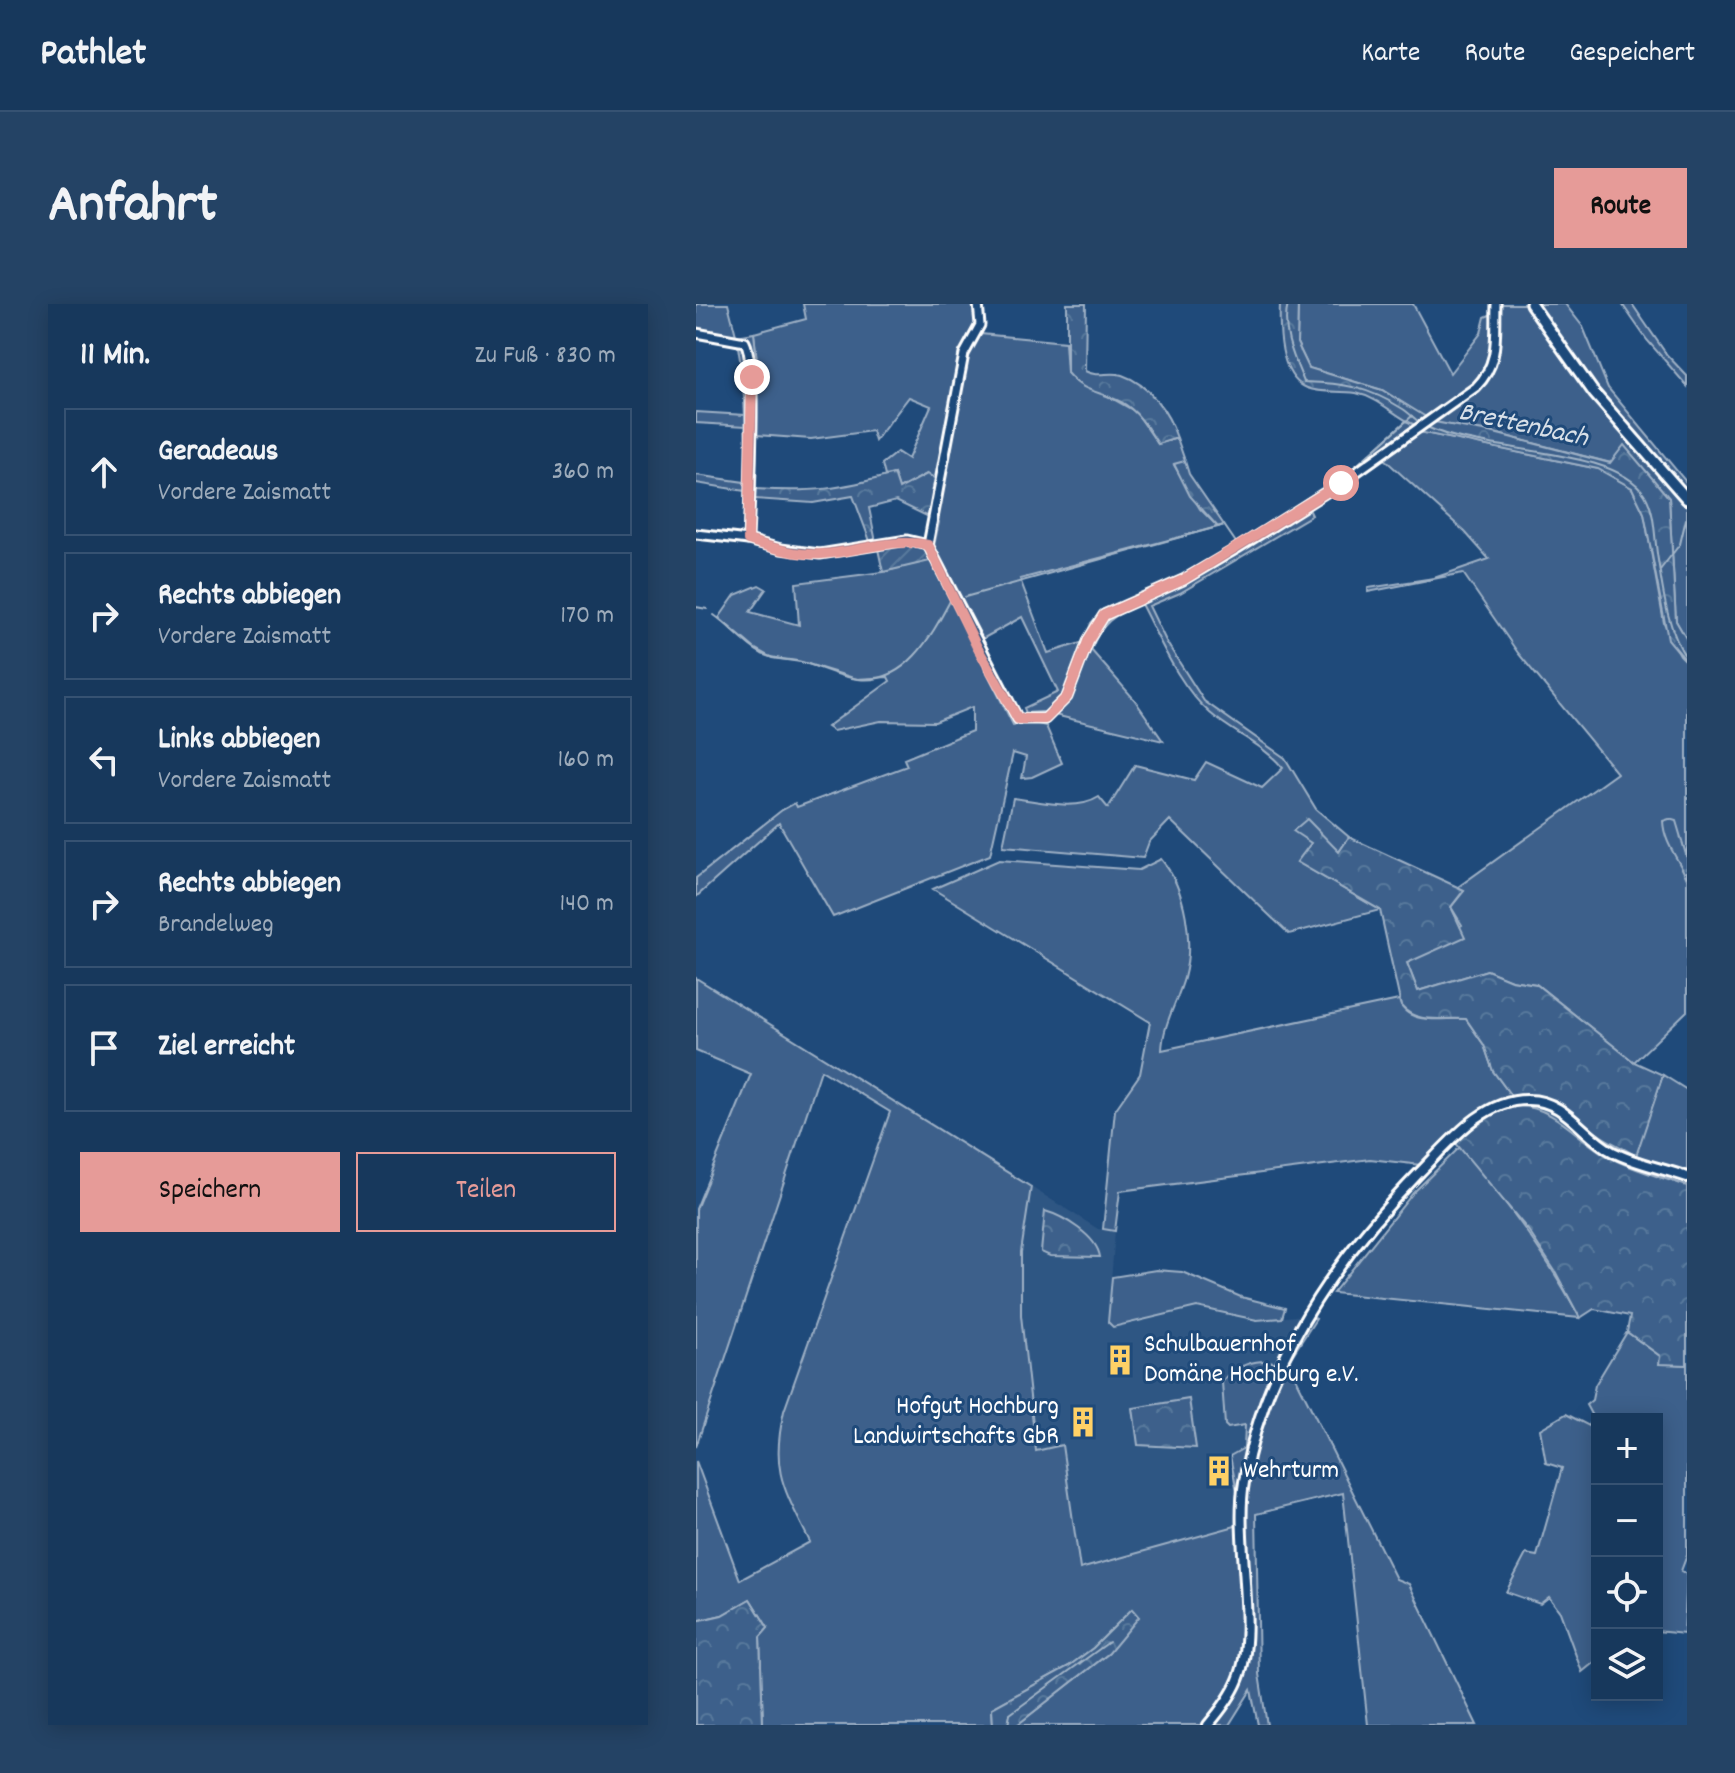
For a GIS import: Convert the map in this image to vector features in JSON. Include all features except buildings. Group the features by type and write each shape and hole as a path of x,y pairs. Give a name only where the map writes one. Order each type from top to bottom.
{"main road":[{"path":"1531,304 1594,393 1687,499"}],"street":[{"path":"978,304 980,325 964,354 928,545 977,647 1018,719 1045,719 1067,697 1089,639 1104,615 1183,580 1236,549 1341,483 1486,377 1495,355 1496,304"},
{"path":"696,333 745,342 748,348 752,377 748,540"},
{"path":"696,534 820,554 907,540 928,545"},
{"path":"1208,1725 1229,1699 1245,1657 1243,1484 1259,1417 1273,1378 1332,1277 1407,1185 1453,1138 1488,1110 1526,1100 1554,1105 1611,1151 1687,1177"}],"shaded area":[{"path":"1031,1187 1098,1229 1115,1231 1108,1321 1113,1327 1197,1307 1257,1320 1305,1315 1277,1364 1239,1525 1080,1569 1062,1445 1036,1452 1021,1315 1021,1252","holes":["1133,1408 1192,1449 1178,1447 1136,1424"]}],"green space":[{"path":"696,304 728,304 738,343 696,335"},
{"path":"803,304 980,304 981,334 1065,342 1067,373 1136,412 1158,444 1177,438 1185,461 1174,465 1200,509 1218,527 1020,579 1048,653 1084,642 1091,623 1103,609 1172,582 1233,547 1357,465 1406,421 1415,425 1420,432 1599,469 1632,488 1644,513 1664,623 1680,655 1687,662 1687,858 1680,836 1687,879 1687,1011 1634,1062 1536,984 1511,980 1487,970 1418,991 1407,963 1462,925 1451,907 1464,891 1458,887 1617,773 1518,653 1463,573 1368,592 1368,588 1434,578 1489,559 1465,532 1382,457 1309,509 1312,515 1180,593 1149,606 1167,643 1204,701 1285,758 1316,809 1349,837 1339,852 1307,820 1312,843 1297,862 1380,910 1289,934 1170,820 1149,842 1143,858 1003,846 1013,798 1069,805 1099,797 1108,808 1135,765 1194,780 1206,762 1262,788 1283,768 1199,702 1171,662 1141,604 1110,621 1099,633 1091,650 1134,699 1163,741 1042,712 1026,713 1024,708 1058,692 1022,617 973,644 1013,725 1029,722 1046,726 1062,763 1032,777 1022,778 1026,757 1013,753 990,855 833,917 779,823 696,897 696,878 782,810 907,766 904,759 972,731 972,707 935,722 881,721 833,731 827,727 890,681 888,677 857,679 801,662 772,658 754,648 719,618 735,595 759,585 766,589 750,612 799,625 796,583 883,572 930,560 925,546 934,546 939,522 929,517 937,480 927,474 899,489 894,474 885,476 882,464 897,452 908,459 931,406 909,397 875,441 872,431 811,439 757,435 758,371 754,333 806,319"},
{"path":"1067,304 1086,304 1085,371 1122,375 1141,385 1163,409 1177,438 1158,444 1133,410 1086,388 1067,373"},
{"path":"1280,304 1298,304 1297,343 1309,368 1382,390 1426,417 1415,425 1365,395 1313,390 1298,382 1291,374 1283,351"},
{"path":"1298,304 1413,304 1450,373 1481,333 1485,317 1492,314 1493,304 1565,304 1583,327 1608,388 1687,483 1687,640 1676,621 1669,498 1624,446 1611,463 1494,433 1432,422 1382,390 1309,368 1297,343"},
{"path":"1622,304 1632,304 1667,355 1687,376 1687,386 1647,340"},
{"path":"754,333 758,371 756,489 826,489 894,474 899,489 927,474 938,480 929,517 896,501 869,508 876,542 870,541 853,496 813,503 755,499 752,537 743,534 745,410 736,336"},
{"path":"696,412 745,415 746,426 696,423"},
{"path":"1429,421 1494,433 1610,463 1624,445 1669,498 1676,621 1687,640 1687,662 1668,639 1644,513 1632,488 1598,469 1419,432"},
{"path":"1185,461 1189,474 1224,525 1218,527 1190,496 1174,464"},
{"path":"696,475 744,482 745,491 696,483"},
{"path":"907,544 925,546 930,561 883,572 878,549"},
{"path":"1307,819 1339,852 1349,837 1464,890 1451,907 1465,937 1407,963 1418,991 1487,970 1511,980 1536,984 1634,1062 1663,1075 1636,1156 1549,1100 1512,1097 1493,1071 1484,1045 1466,1019 1423,1018 1401,1006 1380,910 1297,862 1311,843 1293,831"},
{"path":"1663,821 1676,821 1687,858 1687,879 1666,837"},
{"path":"1161,859 1177,885 1188,932 1184,978 1168,1022 1162,1050 1399,1000 1409,1014 1418,1017 1466,1019 1484,1045 1493,1071 1512,1097 1539,1097 1561,1106 1606,1139 1635,1155 1663,1075 1687,1090 1687,1186 1614,1160 1601,1152 1454,1141 1360,1247 1327,1293 1312,1317 1316,1319 1288,1362 1396,1579 1409,1584 1477,1725 1368,1725 1343,1493 1256,1514 1259,1674 1267,1725 1258,1725 1251,1690 1229,1725 1017,1725 1109,1653 1132,1609 1093,1648 1069,1666 992,1708 993,1725 763,1725 760,1637 768,1628 750,1599 722,1615 696,1621 696,1461 740,1580 810,1542 782,1479 778,1449 780,1432 784,1411 890,1112 821,1070 696,1447 696,1209 751,1074 696,1051 696,978 1031,1187 1021,1252 1021,1315 1036,1451 1062,1445 1080,1569 1239,1525 1239,1501 1230,1456 1244,1448 1245,1425 1228,1428 1225,1425 1222,1382 1232,1371 1247,1364 1263,1361 1277,1363 1343,1260 1421,1165 1370,1159 1120,1191 1115,1231 1103,1229 1115,1110 1140,1074 1150,1022 933,889 999,860 1139,870"},
{"path":"1518,1106 1533,1108 1557,1119 1615,1160 1687,1186 1687,1365 1659,1364 1660,1356 1627,1332 1630,1316 1594,1309 1580,1318 1528,1230 1454,1141 1490,1114"},
{"path":"1461,1146 1539,1250 1580,1318 1333,1293 1413,1193"},
{"path":"1045,1211 1070,1222 1086,1235 1098,1249 1100,1257 1050,1256 1041,1252"},
{"path":"1156,1270 1182,1272 1241,1297 1285,1308 1282,1318 1257,1320 1197,1307 1113,1327 1108,1322 1112,1277"},
{"path":"1627,1332 1660,1356 1660,1363 1687,1365 1687,1555 1681,1571 1687,1574 1684,1634 1663,1632 1663,1413 1591,1414 1586,1405 1592,1400 1595,1385"},
{"path":"1189,1399 1196,1448 1138,1445 1133,1408"},
{"path":"1566,1414 1589,1426 1591,1422 1591,1665 1582,1672 1560,1612 1549,1597 1540,1604 1506,1592 1526,1554 1537,1556 1562,1468 1546,1463 1540,1429"},
{"path":"750,1599 768,1628 760,1637 763,1725 696,1725 696,1621 722,1615"},
{"path":"1132,1609 1139,1617 1109,1653 1017,1725 993,1725 992,1708 1069,1666 1093,1648"}],"waterway":[{"name":"Brettenbach","path":"1288,304 1287,334 1304,382 1344,385 1367,391 1403,409 1424,425 1451,436 1577,459 1629,479 1645,495 1651,510 1667,611 1675,637 1687,659"},
{"path":"965,597 1224,525 1237,544 1357,465 1412,416"},
{"path":"1660,570 1680,544 1686,519"},
{"path":"714,615 767,656 800,661 851,678 875,679 890,674 914,656 950,601"},
{"path":"696,607 707,609"},
{"path":"1008,1725 1010,1714 1109,1642"}],"place":[{"name":"Schulbauernhof Domäne Hochburg e.V.","path":"1120,1360"},
{"name":"Hofgut Hochburg Landwirtschafts GbR","path":"1083,1422"},
{"name":"Wehrturm","path":"1219,1471"}],"route":[{"path":"752,377 748,540 781,549 820,554 907,540 928,545 977,647 1018,719 1045,719 1067,697 1078,676 1089,639 1104,615 1120,605 1183,580 1341,483"}]}
